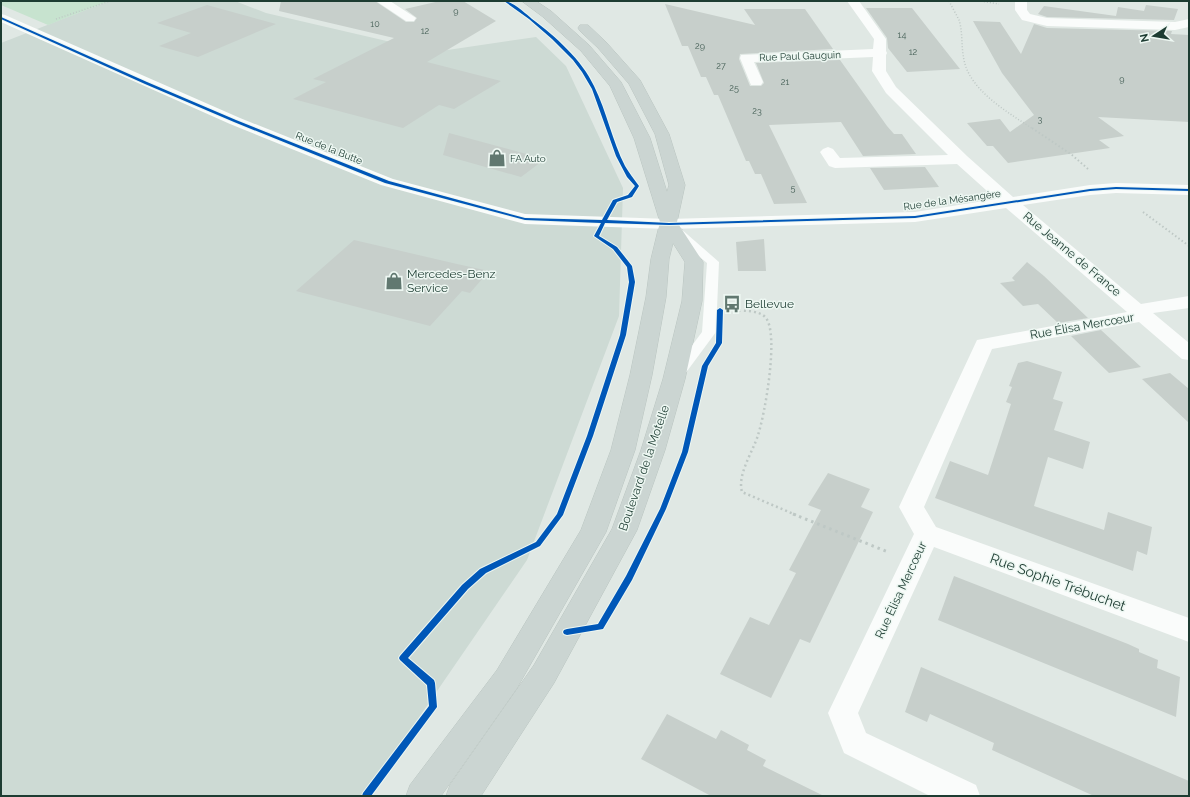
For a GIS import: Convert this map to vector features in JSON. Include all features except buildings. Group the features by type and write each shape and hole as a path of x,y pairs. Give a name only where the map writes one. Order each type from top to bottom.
{"main road":[{"name":"Boulevard de la Motelle","path":"462,796 544,674 624,530 653,450 674,379 692,301 694,262 669,224 642,138 616,86 585,48 547,14 528,1"},
{"path":"550,1 562,9"},
{"path":"422,796 507,679 593,532 623,450 642,375 656,297 660,259 669,224 676,185 662,134 635,83 602,45 574,19"}],"street":[{"path":"382,1 410,18"},
{"path":"853,1 880,39 880,71 891,90 961,159 1009,202"},
{"path":"1021,1 1021,10 1026,17 1047,22 1175,26 1189,23"},
{"name":"Rue de la Butte","path":"1,18 27,28 152,86 387,182 525,219 669,224"},
{"name":"Rue Paul Gauguin","path":"756,82 746,58 881,53"},
{"path":"828,152 835,163 961,159"},
{"name":"Rue de la Mésangère","path":"669,224 915,217 1112,188 1189,190"},
{"name":"Rue Jeanne de France","path":"1009,202 1189,354"},
{"path":"1140,313 1189,302"},
{"name":"Rue Élisa Mercœur","path":"964,796 854,743 843,712 927,534 911,507 984,344 1140,313"},
{"name":"Rue Sophie Trébuchet","path":"927,534 1189,630"}],"lane":[{"path":"669,224 713,262 709,332 674,379"}],"path":[{"path":"27,28 110,1"},
{"path":"949,1 959,21 964,61 969,74 977,85 998,106 1072,156 1112,188"},
{"path":"1138,208 1189,246"},
{"path":"710,310 746,311 765,317 770,324 772,365 761,426 740,484 742,492 914,562"}],"shaded area":[{"path":"109,1 235,1 266,13 434,52 536,37 566,66 623,188 619,316 527,560 365,796 1,796 1,43"}],"green space":[{"path":"1,1 109,1 48,25 1,5"}],"cycle path":[{"path":"366,796 433,707 431,683 403,658 465,587 483,571 538,544 560,515 590,436 623,335 632,282 630,267 615,248 596,236 615,201 630,196 637,186 623,167 594,89 583,71 564,48 530,18 506,1"},
{"path":"1,18 235,121 387,182 525,219 669,224 915,217 1090,190 1116,188 1189,190"},
{"path":"567,632 600,627 629,578 663,509 685,452 705,366 719,343 720,310"}],"place":[{"name":"FA Auto","path":"497,158"},
{"name":"Mercedes-Benz Service","path":"394,281"},
{"name":"Bellevue","path":"732,304"}]}
